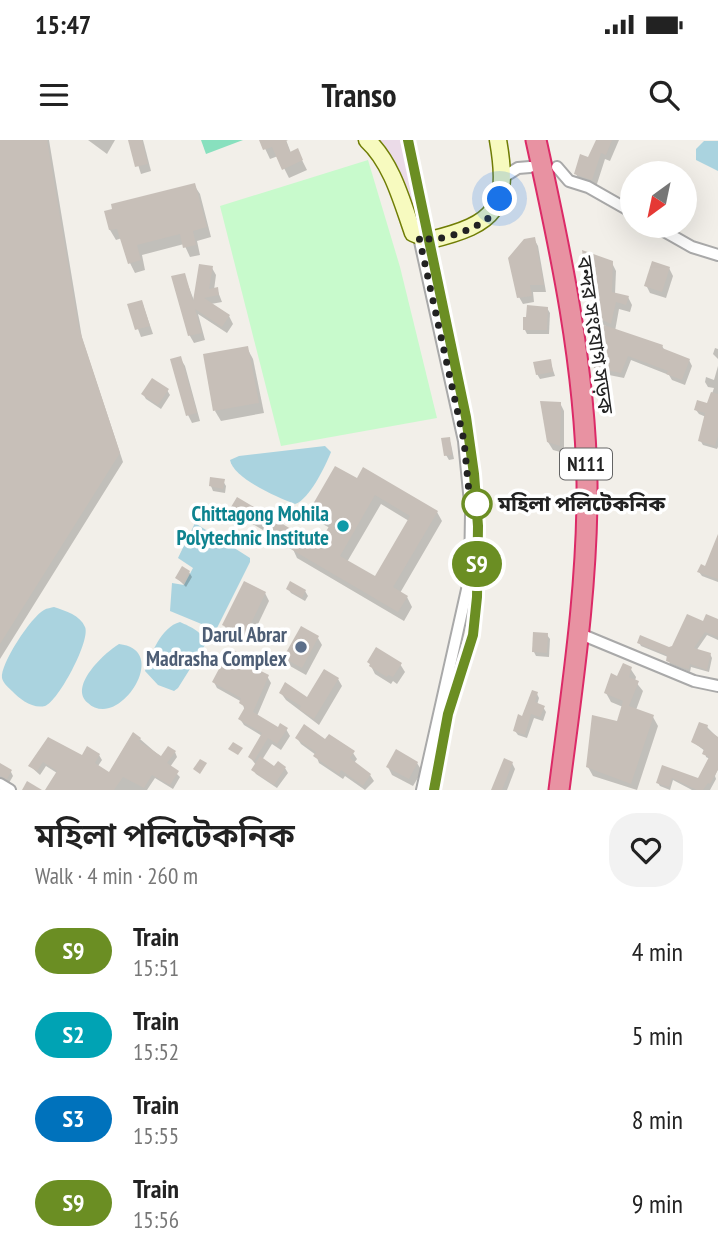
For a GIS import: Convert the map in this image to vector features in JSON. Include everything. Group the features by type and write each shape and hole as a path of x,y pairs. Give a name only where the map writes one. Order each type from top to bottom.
{"highway":[{"name":"বন্দর সংযোগ সড়ক","path":"536,140 563,269 576,346 584,422 586,536 578,633 559,790"}],"street":[{"path":"366,140 382,159 414,233 430,240 483,222 496,209 502,178 498,140"},
{"path":"502,178 517,168 530,167"},
{"path":"557,167 569,181 588,187 620,205"},
{"path":"419,237 464,441 471,513 470,576 422,790"},
{"path":"676,238 692,247 718,255"},
{"path":"578,633 694,681 718,686"},
{"path":"0,784 10,790"}],"shaded area":[{"path":"374,140 411,140 433,233 422,235"}],"green space":[{"path":"201,140 243,140 206,154"},
{"path":"368,160 400,267 437,418 281,446 220,206"}],"water":[{"path":"704,141 718,141 718,171 696,160 696,149"},
{"path":"325,446 331,452 321,473 306,496 295,504 247,480 233,467 230,460 239,456"},
{"path":"195,523 250,558 216,630 170,611 172,583 184,585 193,568 178,558"},
{"path":"54,607 80,619 86,634 78,657 58,694 45,706 35,706 7,686 2,678 3,671 17,641 38,614"},
{"path":"180,622 200,633 205,645 174,691 158,685 145,671 162,635"},
{"path":"119,644 133,648 140,656 142,667 139,678 124,700 114,706 95,708 83,696 85,680 97,662"}],"building":[{"path":"0,140 47,140 79,328 120,453 0,644"},
{"path":"128,140 142,140 148,164 135,167"},
{"path":"259,140 288,140 286,141 290,152 298,148 303,160 282,170 272,147 263,150"},
{"path":"596,140 612,140 606,155 601,153 592,180 574,174 580,154 588,157"},
{"path":"195,183 207,227 193,231 196,245 183,248 180,234 137,245 141,260 128,264 117,229 109,230 104,211 112,209 111,204"},
{"path":"535,237 544,285 530,285 532,296 517,298 508,258 524,239"},
{"path":"582,250 613,261 612,292 629,296 626,305 616,302 611,324 589,314 594,286 587,285"},
{"path":"652,261 670,267 662,292 644,286"},
{"path":"199,264 213,266 209,289 218,287 219,295 204,298 230,315 222,327 195,309 202,333 188,336 171,276 185,273 193,301"},
{"path":"142,300 150,326 135,330 127,304"},
{"path":"527,305 548,307 547,330 523,330"},
{"path":"604,325 663,345 662,348 690,359 682,380 666,374 668,371 628,356 621,373 594,368 592,344 597,346"},
{"path":"248,346 259,403 213,411 203,354"},
{"path":"181,356 197,413 186,416 170,359"},
{"path":"551,359 553,372 536,375 533,362"},
{"path":"152,378 169,389 158,405 141,394"},
{"path":"711,392 718,394 718,436 715,446 698,441 705,413 694,410 697,400 707,403"},
{"path":"540,401 561,402 560,446 547,442"},
{"path":"450,437 452,455 444,456 441,438"},
{"path":"335,466 357,478 363,467 438,511 393,587 408,596 398,612 289,548 292,542 231,507 237,497 318,545 331,523 309,511","holes":["375,495 410,516 375,576 340,556"]},
{"path":"210,477 225,479 223,489 209,486"},
{"path":"718,534 718,579 697,572 701,564 705,566"},
{"path":"182,566 190,571 183,583 175,578"},
{"path":"244,581 266,592 245,636 222,625"},
{"path":"290,581 306,590 302,598 286,589"},
{"path":"687,614 703,621 706,614 718,619 718,637 705,632 694,648 711,653 707,670 690,664 689,669 684,668 666,661 667,655 637,643 640,635 672,646"},
{"name":"Darul Abrar Madrasha Complex","path":"301,626 319,636 302,668 283,658"},
{"path":"533,632 548,633 547,653 532,652"},
{"path":"376,647 402,663 393,677 387,677 369,666 367,662"},
{"path":"230,648 250,659 247,664 269,675 253,712 278,727 280,723 288,728 277,744 268,738 254,761 248,757 262,733 238,719 245,707 239,703 241,698 212,682"},
{"path":"623,663 632,667 629,677 639,681 629,706 654,715 631,784 586,767 592,715 617,721 623,701 604,693 611,673 617,676"},
{"path":"324,669 339,678 314,719 299,709 301,706 279,693 285,682 307,697"},
{"path":"532,690 538,692 535,702 545,706 540,717 531,714 525,735 513,731 518,714 522,716"},
{"path":"699,722 708,725 707,729 718,737 718,770 710,784 703,790 697,790 672,778 669,787 656,783 662,765 698,778 709,757 702,754 704,749 691,742"},
{"path":"304,724 325,739 329,734 355,751 350,758 371,774 363,786 341,770 339,774 313,756 316,752 295,738"},
{"path":"133,732 141,738 139,741 161,756 168,746 176,751 167,763 179,771 170,785 152,775 144,788 123,777 114,790 45,790 57,771 43,762 37,771 28,766 48,737 82,755 87,746 100,754 95,763 109,772"},
{"path":"233,742 243,748 238,755 228,749"},
{"path":"396,749 418,762 409,779 386,767"},
{"path":"260,756 274,766 278,761 286,767 274,785 251,770"},
{"path":"504,758 513,762 502,790 491,790"},
{"path":"200,759 207,763 200,774 193,769"},
{"path":"0,763 12,770 7,779 0,776"},
{"path":"27,781 42,790 22,790"}],"railway":[{"path":"408,140 466,417 478,526 477,597 473,635 448,714 434,790"}],"train":[{"name":"S9","path":"408,140 466,417 478,526 477,597 473,635 448,714 434,790"}],"place":[{"name":"মহিলা পলিটেকনিক","path":"477,504"},
{"name":"Chittagong Mohila Polytechnic Institute","path":"343,526"},
{"name":"Darul Abrar Madrasha Complex","path":"301,647"}],"route":[{"path":"477,504 471,513 464,441 419,237 430,240 483,222 496,209 500,199"}]}
